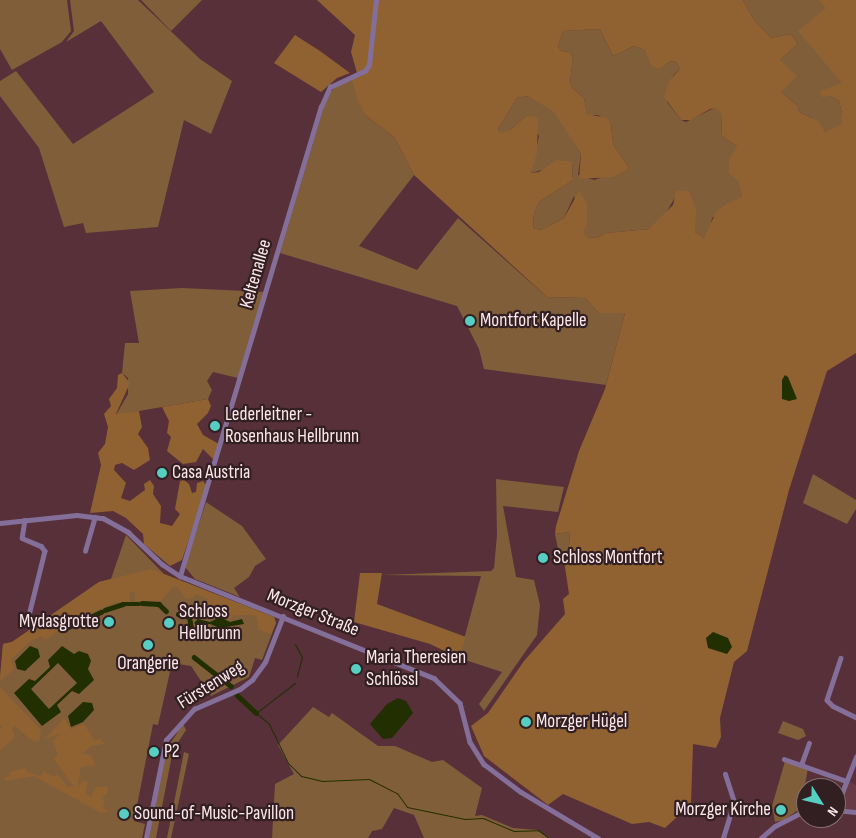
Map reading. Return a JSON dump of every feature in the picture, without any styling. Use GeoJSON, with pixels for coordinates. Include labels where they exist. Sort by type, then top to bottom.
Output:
{"type":"FeatureCollection","features":[{"type":"Feature","properties":{"kind":"street","name":"Keltenallee"},"geometry":{"type":"LineString","coordinates":[[180,576],[321,107],[330,87],[365,71],[369,65],[376,0]]}},
{"type":"Feature","properties":{"kind":"street"},"geometry":{"type":"LineString","coordinates":[[0,523],[76,515],[95,516],[85,551]]}},
{"type":"Feature","properties":{"kind":"street","name":"Morzger Straße"},"geometry":{"type":"LineString","coordinates":[[95,516],[123,528],[162,564],[180,576],[426,674],[444,684],[460,703],[470,742],[484,764],[521,792],[598,838]]}},
{"type":"Feature","properties":{"kind":"street"},"geometry":{"type":"LineString","coordinates":[[25,520],[22,538],[41,546],[45,551],[30,611]]}},
{"type":"Feature","properties":{"kind":"street","name":"Fürstenweg"},"geometry":{"type":"LineString","coordinates":[[146,838],[162,748],[170,734],[194,709],[240,689],[252,680],[265,662],[283,616]]}},
{"type":"Feature","properties":{"kind":"street"},"geometry":{"type":"LineString","coordinates":[[841,658],[827,700],[833,706],[856,716]]}},
{"type":"Feature","properties":{"kind":"street"},"geometry":{"type":"LineString","coordinates":[[801,765],[809,743]]}},
{"type":"Feature","properties":{"kind":"street"},"geometry":{"type":"LineString","coordinates":[[846,780],[856,757]]}},
{"type":"Feature","properties":{"kind":"street"},"geometry":{"type":"LineString","coordinates":[[784,759],[840,778]]}},
{"type":"Feature","properties":{"kind":"street"},"geometry":{"type":"LineString","coordinates":[[723,838],[734,802],[725,774]]}},
{"type":"Feature","properties":{"kind":"street"},"geometry":{"type":"LineString","coordinates":[[761,838],[775,826],[796,815]]}},
{"type":"Feature","properties":{"kind":"shaded area"},"geometry":{"type":"Polygon","coordinates":[[[0,0],[67,0],[71,31],[62,42],[12,70],[0,49],[0,0]]]}},
{"type":"Feature","properties":{"kind":"shaded area"},"geometry":{"type":"Polygon","coordinates":[[[70,0],[138,0],[200,59],[232,81],[211,134],[184,120],[158,227],[86,233],[83,223],[64,227],[39,148],[0,96],[0,81],[16,71],[73,144],[154,92],[101,21],[66,42],[74,31],[70,0]]]}},
{"type":"Feature","properties":{"kind":"shaded area"},"geometry":{"type":"Polygon","coordinates":[[[141,0],[202,0],[171,31],[141,0]]]}},
{"type":"Feature","properties":{"kind":"shaded area"},"geometry":{"type":"Polygon","coordinates":[[[317,0],[743,0],[754,20],[771,38],[791,34],[798,44],[780,60],[797,76],[781,92],[798,106],[799,112],[818,121],[825,132],[842,124],[842,114],[839,101],[831,96],[821,97],[820,91],[842,83],[798,31],[826,8],[818,0],[856,0],[856,353],[827,371],[789,490],[747,651],[734,662],[720,718],[721,737],[716,748],[693,744],[691,804],[665,828],[649,822],[632,824],[563,794],[548,805],[484,756],[471,726],[488,713],[524,661],[565,614],[563,599],[569,594],[564,561],[568,559],[570,532],[555,534],[556,526],[579,451],[605,389],[625,313],[599,313],[585,298],[547,297],[414,175],[394,137],[366,116],[359,103],[351,79],[357,73],[351,52],[355,35],[317,0]],[[600,29],[563,31],[558,46],[561,51],[570,52],[573,59],[570,81],[572,88],[584,98],[587,114],[607,118],[611,124],[613,144],[629,168],[613,177],[579,179],[581,154],[554,112],[527,96],[517,98],[498,129],[500,133],[510,130],[525,117],[534,116],[538,119],[537,153],[531,173],[539,172],[557,160],[572,162],[573,180],[539,202],[534,214],[533,228],[541,230],[564,218],[579,191],[587,203],[587,224],[583,232],[587,237],[597,238],[606,233],[649,229],[673,205],[676,191],[689,191],[696,209],[695,232],[704,238],[717,210],[742,196],[739,182],[729,173],[729,160],[737,146],[722,136],[721,114],[716,108],[710,109],[691,120],[681,120],[664,97],[670,80],[680,69],[676,62],[670,61],[662,68],[656,68],[651,65],[645,50],[634,46],[613,56],[600,29]]]}},
{"type":"Feature","properties":{"kind":"shaded area"},"geometry":{"type":"Polygon","coordinates":[[[743,0],[818,0],[827,8],[843,84],[831,96],[839,101],[842,114],[842,124],[837,129],[825,132],[812,118],[799,112],[798,106],[781,92],[780,60],[798,44],[791,34],[771,38],[754,20],[743,0]]]}},
{"type":"Feature","properties":{"kind":"shaded area"},"geometry":{"type":"Polygon","coordinates":[[[600,29],[613,56],[634,46],[645,50],[662,68],[670,61],[676,62],[680,69],[673,76],[667,102],[681,120],[686,122],[716,107],[721,114],[722,136],[737,146],[742,196],[712,218],[710,230],[704,238],[695,232],[677,194],[663,218],[649,229],[606,233],[597,238],[587,237],[582,232],[574,196],[564,218],[541,230],[533,228],[534,214],[539,202],[573,180],[572,162],[531,173],[539,136],[525,117],[510,130],[500,134],[498,129],[517,98],[527,96],[555,112],[581,154],[578,175],[594,180],[629,168],[613,144],[611,124],[598,115],[587,115],[584,98],[572,88],[570,81],[573,59],[570,52],[561,51],[558,46],[563,31],[600,29]]]}},
{"type":"Feature","properties":{"kind":"shaded area"},"geometry":{"type":"Polygon","coordinates":[[[295,35],[350,73],[337,78],[321,92],[274,63],[295,35]]]}},
{"type":"Feature","properties":{"kind":"shaded area"},"geometry":{"type":"Polygon","coordinates":[[[351,79],[366,116],[394,137],[414,175],[359,246],[417,270],[458,218],[547,297],[585,298],[599,313],[625,313],[606,385],[484,369],[479,349],[457,306],[280,253],[327,96],[336,86],[351,79]]]}},
{"type":"Feature","properties":{"kind":"shaded area"},"geometry":{"type":"Polygon","coordinates":[[[182,288],[264,292],[238,378],[213,372],[207,381],[212,390],[208,399],[116,415],[128,394],[128,378],[122,373],[125,343],[139,343],[130,291],[182,288]]]}},
{"type":"Feature","properties":{"kind":"shaded area"},"geometry":{"type":"Polygon","coordinates":[[[122,373],[130,383],[116,414],[139,411],[142,427],[138,434],[148,448],[150,460],[134,470],[122,463],[115,465],[114,470],[126,483],[121,498],[130,501],[145,490],[144,484],[150,480],[154,486],[153,494],[161,506],[160,523],[172,526],[180,514],[175,509],[180,481],[184,480],[189,484],[192,493],[196,492],[197,483],[203,481],[207,486],[182,560],[170,566],[144,544],[143,534],[126,518],[113,511],[90,513],[101,465],[98,453],[105,444],[108,427],[104,414],[111,406],[109,399],[117,388],[118,375],[122,373]]]}},
{"type":"Feature","properties":{"kind":"shaded area"},"geometry":{"type":"Polygon","coordinates":[[[785,375],[788,377],[797,399],[789,401],[782,399],[782,380],[785,375]]]}},
{"type":"Feature","properties":{"kind":"shaded area"},"geometry":{"type":"Polygon","coordinates":[[[208,399],[211,406],[208,413],[197,424],[203,435],[219,444],[215,461],[203,449],[196,462],[183,464],[167,451],[171,437],[167,433],[169,421],[162,407],[208,399]]]}},
{"type":"Feature","properties":{"kind":"shaded area"},"geometry":{"type":"Polygon","coordinates":[[[813,474],[856,500],[856,509],[847,524],[803,503],[813,474]]]}},
{"type":"Feature","properties":{"kind":"shaded area"},"geometry":{"type":"Polygon","coordinates":[[[496,479],[564,487],[558,512],[503,506],[516,577],[534,580],[540,605],[537,635],[484,711],[479,704],[502,672],[459,658],[481,576],[381,575],[491,571],[494,568],[497,535],[496,479]]]}},
{"type":"Feature","properties":{"kind":"shaded area"},"geometry":{"type":"Polygon","coordinates":[[[206,502],[242,526],[266,559],[255,566],[249,577],[234,588],[240,597],[195,579],[185,567],[206,502]]]}},
{"type":"Feature","properties":{"kind":"shaded area"},"geometry":{"type":"Polygon","coordinates":[[[570,532],[568,559],[564,561],[560,559],[555,534],[570,532]]]}},
{"type":"Feature","properties":{"kind":"shaded area"},"geometry":{"type":"Polygon","coordinates":[[[126,535],[164,574],[274,617],[276,623],[262,660],[255,658],[249,677],[211,696],[191,666],[172,663],[158,725],[153,724],[134,821],[145,824],[142,838],[0,838],[0,676],[3,644],[12,642],[99,582],[111,579],[126,535]]]}},
{"type":"Feature","properties":{"kind":"shaded area"},"geometry":{"type":"Polygon","coordinates":[[[151,569],[274,617],[276,623],[271,634],[258,629],[257,618],[252,615],[234,615],[230,619],[226,617],[226,610],[213,612],[206,605],[208,599],[195,594],[193,598],[186,599],[178,587],[172,587],[161,601],[135,601],[135,592],[130,592],[130,602],[116,602],[70,622],[46,640],[41,636],[31,641],[11,659],[14,669],[0,681],[3,644],[12,642],[99,582],[151,569]]]}},
{"type":"Feature","properties":{"kind":"shaded area"},"geometry":{"type":"Polygon","coordinates":[[[360,573],[382,573],[377,604],[466,637],[459,658],[430,644],[354,622],[360,573]]]}},
{"type":"Feature","properties":{"kind":"shaded area"},"geometry":{"type":"Polygon","coordinates":[[[220,617],[230,622],[242,619],[244,624],[220,628],[210,624],[198,626],[194,623],[198,619],[210,622],[220,617]]]}},
{"type":"Feature","properties":{"kind":"shaded area"},"geometry":{"type":"Polygon","coordinates":[[[713,632],[728,638],[732,647],[727,654],[708,648],[706,638],[713,632]]]}},
{"type":"Feature","properties":{"kind":"shaded area"},"geometry":{"type":"Polygon","coordinates":[[[30,646],[38,649],[40,657],[25,671],[17,669],[15,661],[30,646]]]}},
{"type":"Feature","properties":{"kind":"shaded area"},"geometry":{"type":"Polygon","coordinates":[[[62,646],[74,654],[79,651],[88,654],[91,661],[88,669],[94,680],[79,694],[72,691],[57,705],[61,712],[42,726],[14,693],[29,679],[35,681],[50,667],[48,660],[62,646]],[[58,663],[31,689],[49,709],[77,683],[58,663]]]}},
{"type":"Feature","properties":{"kind":"shaded area"},"geometry":{"type":"Polygon","coordinates":[[[0,687],[41,730],[39,742],[30,739],[15,726],[12,729],[15,737],[0,750],[0,729],[3,726],[0,726],[0,687]]]}},
{"type":"Feature","properties":{"kind":"shaded area"},"geometry":{"type":"Polygon","coordinates":[[[398,698],[406,701],[413,713],[392,738],[383,739],[370,724],[387,704],[398,698]]]}},
{"type":"Feature","properties":{"kind":"shaded area"},"geometry":{"type":"Polygon","coordinates":[[[83,702],[92,703],[94,710],[83,722],[71,727],[68,716],[83,702]]]}},
{"type":"Feature","properties":{"kind":"shaded area"},"geometry":{"type":"Polygon","coordinates":[[[313,707],[329,717],[332,713],[378,746],[395,746],[432,762],[443,760],[482,788],[475,816],[482,815],[513,828],[538,830],[550,838],[424,838],[414,815],[394,808],[382,829],[372,831],[368,838],[272,838],[275,784],[294,774],[278,745],[313,707]]]}},
{"type":"Feature","properties":{"kind":"shaded area"},"geometry":{"type":"Polygon","coordinates":[[[64,718],[70,729],[84,724],[95,741],[100,739],[104,744],[91,746],[83,753],[92,756],[95,765],[81,767],[78,785],[84,781],[88,782],[86,793],[91,797],[96,787],[108,787],[107,794],[102,797],[105,801],[103,807],[108,812],[101,813],[34,776],[5,781],[4,778],[10,776],[9,772],[26,768],[27,772],[41,776],[43,771],[54,777],[57,774],[67,786],[74,787],[54,759],[58,755],[53,741],[61,733],[45,739],[64,718]]]}},
{"type":"Feature","properties":{"kind":"shaded area"},"geometry":{"type":"Polygon","coordinates":[[[783,721],[803,729],[806,736],[798,740],[778,733],[783,721]]]}},
{"type":"Feature","properties":{"kind":"shaded area"},"geometry":{"type":"Polygon","coordinates":[[[183,724],[186,730],[173,750],[156,838],[148,838],[166,750],[183,724]]]}},
{"type":"Feature","properties":{"kind":"shaded area"},"geometry":{"type":"Polygon","coordinates":[[[184,752],[189,754],[171,838],[167,838],[184,752]]]}},
{"type":"Feature","properties":{"kind":"shaded area"},"geometry":{"type":"Polygon","coordinates":[[[785,761],[808,768],[806,778],[796,778],[796,812],[784,820],[775,822],[772,806],[785,761]]]}},
{"type":"Feature","properties":{"kind":"shaded area"},"geometry":{"type":"Polygon","coordinates":[[[848,781],[856,785],[856,810],[846,809],[846,786],[848,781]]]}},
{"type":"Feature","properties":{"kind":"waterway"},"geometry":{"type":"LineString","coordinates":[[142,603],[159,604],[166,611]]}},
{"type":"Feature","properties":{"kind":"waterway"},"geometry":{"type":"LineString","coordinates":[[105,610],[123,604],[139,604]]}},
{"type":"Feature","properties":{"kind":"waterway"},"geometry":{"type":"LineString","coordinates":[[62,630],[101,612]]}},
{"type":"Feature","properties":{"kind":"waterway"},"geometry":{"type":"LineString","coordinates":[[178,614],[190,617]]}},
{"type":"Feature","properties":{"kind":"waterway"},"geometry":{"type":"LineString","coordinates":[[190,620],[192,631]]}},
{"type":"Feature","properties":{"kind":"waterway"},"geometry":{"type":"LineString","coordinates":[[295,644],[302,657],[297,676]]}},
{"type":"Feature","properties":{"kind":"waterway"},"geometry":{"type":"LineString","coordinates":[[194,657],[231,686]]}},
{"type":"Feature","properties":{"kind":"waterway"},"geometry":{"type":"LineString","coordinates":[[295,683],[256,713],[269,724],[288,763],[301,776],[322,781],[369,779],[397,793],[407,807],[465,819],[483,818],[514,831],[538,830],[549,838]]}},
{"type":"Feature","properties":{"kind":"waterway"},"geometry":{"type":"LineString","coordinates":[[237,695],[256,713]]}},
{"type":"Feature","properties":{"kind":"place","name":"Montfort Kapelle"},"geometry":{"type":"Point","coordinates":[470,321]}},
{"type":"Feature","properties":{"kind":"place","name":"Lederleitner - Rosenhaus Hellbrunn"},"geometry":{"type":"Point","coordinates":[215,426]}},
{"type":"Feature","properties":{"kind":"place","name":"Casa Austria"},"geometry":{"type":"Point","coordinates":[162,473]}},
{"type":"Feature","properties":{"kind":"place","name":"Schloss Montfort"},"geometry":{"type":"Point","coordinates":[543,558]}},
{"type":"Feature","properties":{"kind":"place","name":"Mydasgrotte"},"geometry":{"type":"Point","coordinates":[109,622]}},
{"type":"Feature","properties":{"kind":"place","name":"Schloss Hellbrunn"},"geometry":{"type":"Point","coordinates":[169,623]}},
{"type":"Feature","properties":{"kind":"place","name":"Orangerie"},"geometry":{"type":"Point","coordinates":[148,645]}},
{"type":"Feature","properties":{"kind":"place","name":"Maria Theresien Schlössl"},"geometry":{"type":"Point","coordinates":[356,669]}},
{"type":"Feature","properties":{"kind":"place","name":"Morzger Hügel"},"geometry":{"type":"Point","coordinates":[526,722]}},
{"type":"Feature","properties":{"kind":"place","name":"P2"},"geometry":{"type":"Point","coordinates":[154,752]}},
{"type":"Feature","properties":{"kind":"place","name":"Morzger Kirche"},"geometry":{"type":"Point","coordinates":[781,810]}},
{"type":"Feature","properties":{"kind":"place","name":"Sound-of-Music-Pavillon"},"geometry":{"type":"Point","coordinates":[124,814]}}]}
